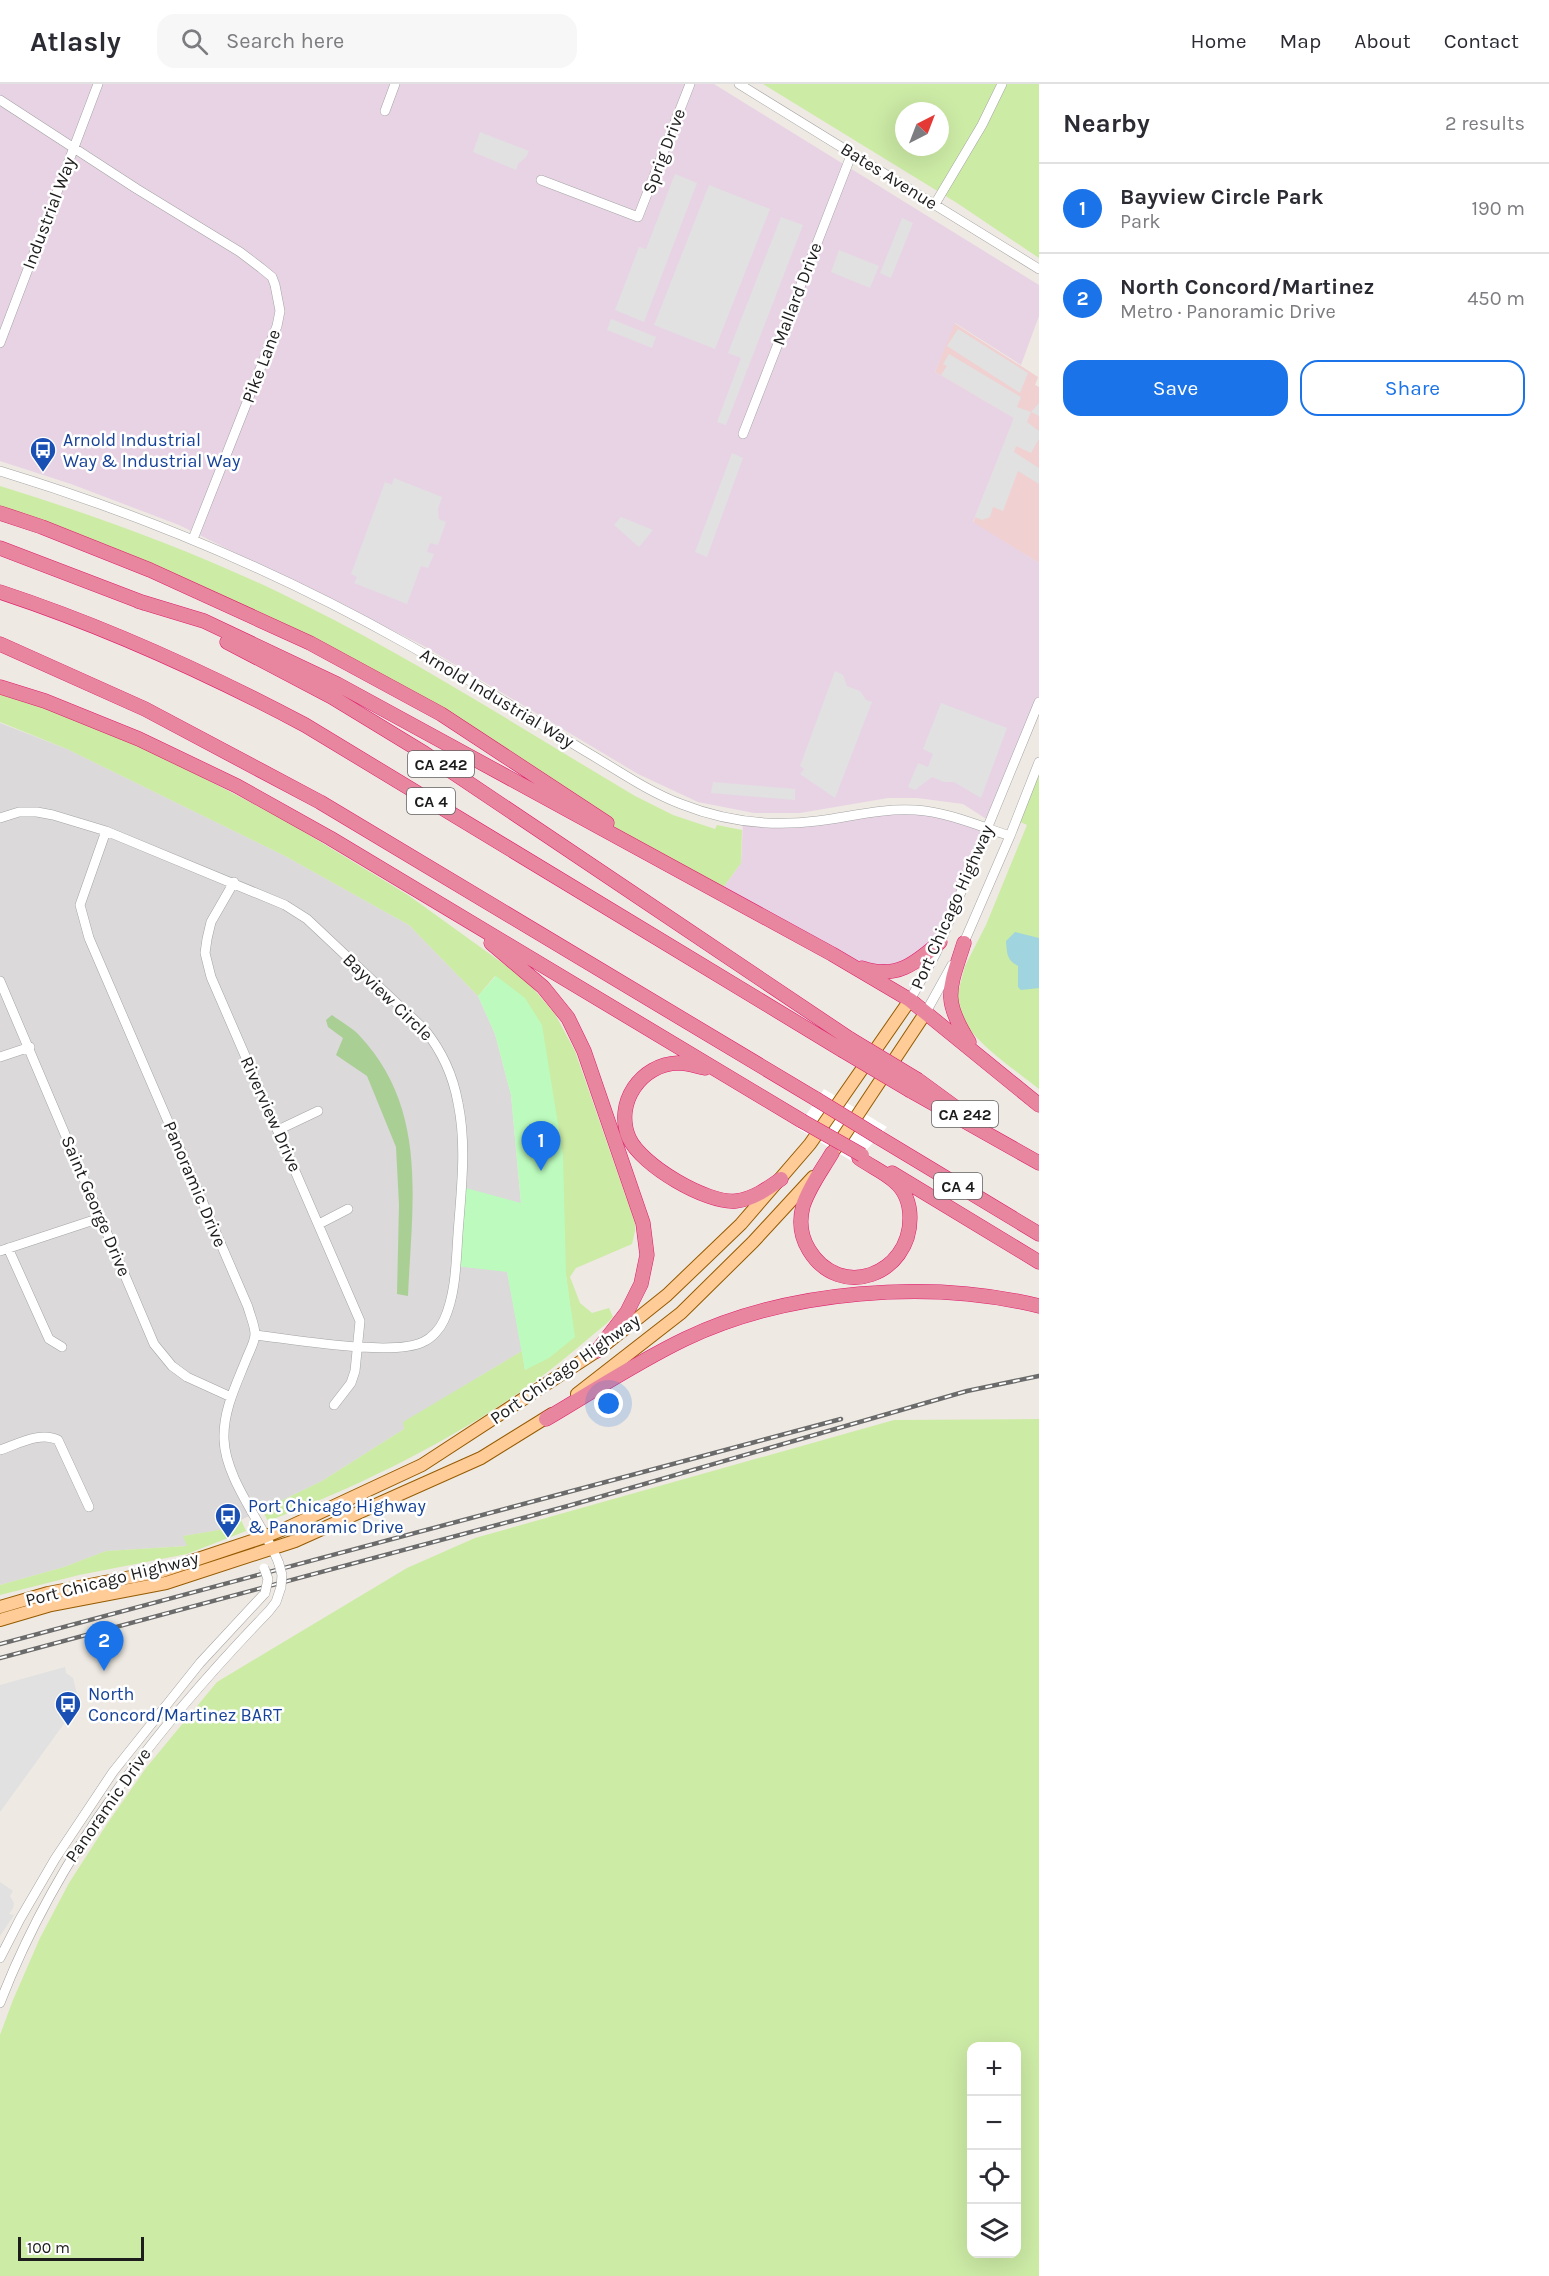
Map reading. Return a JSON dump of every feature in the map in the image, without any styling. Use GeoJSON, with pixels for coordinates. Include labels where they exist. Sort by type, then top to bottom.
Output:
{"type":"FeatureCollection","features":[{"type":"Feature","properties":{"kind":"highway"},"geometry":{"type":"LineString","coordinates":[[0,513],[161,574],[362,669],[441,714],[540,781],[703,883]]}},
{"type":"Feature","properties":{"kind":"highway","name":"CA 242"},"geometry":{"type":"LineString","coordinates":[[0,548],[138,601],[236,646],[378,724],[846,1044],[1039,1163]]}},
{"type":"Feature","properties":{"kind":"highway","name":"CA 4"},"geometry":{"type":"LineString","coordinates":[[0,592],[143,646],[232,687],[305,725],[846,1044]]}},
{"type":"Feature","properties":{"kind":"highway"},"geometry":{"type":"LineString","coordinates":[[138,601],[204,621],[295,663],[832,954],[910,1000],[1039,1105]]}},
{"type":"Feature","properties":{"kind":"highway","name":"CA 4"},"geometry":{"type":"LineString","coordinates":[[0,644],[145,709],[320,802],[1039,1234]]}},
{"type":"Feature","properties":{"kind":"highway"},"geometry":{"type":"LineString","coordinates":[[0,653],[40,663]]}},
{"type":"Feature","properties":{"kind":"highway"},"geometry":{"type":"LineString","coordinates":[[0,687],[88,718],[187,761],[284,812],[802,1121],[835,1148],[861,1157],[1039,1262]]}},
{"type":"Feature","properties":{"kind":"highway"},"geometry":{"type":"LineString","coordinates":[[390,874],[477,932],[529,973],[557,1003],[577,1034],[644,1223],[647,1254],[645,1270],[635,1299],[620,1323],[597,1351]]}},
{"type":"Feature","properties":{"kind":"highway"},"geometry":{"type":"LineString","coordinates":[[832,954],[865,969],[878,972],[903,970],[940,942]]}},
{"type":"Feature","properties":{"kind":"highway"},"geometry":{"type":"LineString","coordinates":[[964,943],[953,976],[949,1002],[958,1023],[976,1053]]}},
{"type":"Feature","properties":{"kind":"highway"},"geometry":{"type":"LineString","coordinates":[[740,1084],[692,1064],[679,1063],[654,1069],[643,1076],[629,1096],[626,1116],[629,1137],[636,1150],[647,1160],[711,1198],[737,1201],[762,1192],[781,1179]]}},
{"type":"Feature","properties":{"kind":"highway"},"geometry":{"type":"LineString","coordinates":[[835,1148],[803,1205],[801,1230],[813,1257],[825,1269],[851,1277],[877,1273],[889,1266],[904,1248],[909,1236],[910,1225],[908,1201],[899,1186],[861,1157]]}},
{"type":"Feature","properties":{"kind":"highway"},"geometry":{"type":"LineString","coordinates":[[546,1419],[685,1339],[715,1327],[775,1309],[834,1297],[925,1292],[991,1297],[1039,1306]]}},
{"type":"Feature","properties":{"kind":"main road","name":"Port Chicago Highway"},"geometry":{"type":"LineString","coordinates":[[0,1607],[48,1593],[162,1571],[264,1537],[422,1465],[597,1351],[668,1295],[741,1224],[810,1144],[910,1000]]}},
{"type":"Feature","properties":{"kind":"main road","name":"Port Chicago Highway"},"geometry":{"type":"LineString","coordinates":[[0,1620],[51,1605],[166,1583],[295,1541],[481,1458],[546,1419],[681,1313],[801,1191],[835,1148],[926,1012]]}},
{"type":"Feature","properties":{"kind":"street","name":"Industrial Way"},"geometry":{"type":"LineString","coordinates":[[0,343],[98,84]]}},
{"type":"Feature","properties":{"kind":"street"},"geometry":{"type":"LineString","coordinates":[[385,111],[395,84]]}},
{"type":"Feature","properties":{"kind":"street","name":"Sprig Drive"},"geometry":{"type":"LineString","coordinates":[[541,180],[638,217],[690,84]]}},
{"type":"Feature","properties":{"kind":"street","name":"Bates Avenue"},"geometry":{"type":"LineString","coordinates":[[739,84],[1039,269]]}},
{"type":"Feature","properties":{"kind":"street"},"geometry":{"type":"LineString","coordinates":[[935,204],[982,124],[1002,84]]}},
{"type":"Feature","properties":{"kind":"street","name":"Pike Lane"},"geometry":{"type":"LineString","coordinates":[[0,100],[137,189],[240,252],[272,277],[280,311],[277,326],[193,539]]}},
{"type":"Feature","properties":{"kind":"street","name":"Mallard Drive"},"geometry":{"type":"LineString","coordinates":[[742,434],[852,153]]}},
{"type":"Feature","properties":{"kind":"street","name":"Arnold Industrial Way"},"geometry":{"type":"LineString","coordinates":[[0,471],[193,539],[281,579],[408,645],[634,780],[680,804],[707,813],[759,824],[813,822],[873,811],[915,810],[948,815],[1010,837]]}},
{"type":"Feature","properties":{"kind":"street","name":"Port Chicago Highway"},"geometry":{"type":"LineString","coordinates":[[910,1000],[940,942],[1039,702]]}},
{"type":"Feature","properties":{"kind":"street","name":"Port Chicago Highway"},"geometry":{"type":"LineString","coordinates":[[926,1012],[964,943],[1010,837],[1039,762]]}},
{"type":"Feature","properties":{"kind":"street","name":"Bayview Circle"},"geometry":{"type":"LineString","coordinates":[[0,818],[19,812],[37,812],[106,831],[285,905],[307,920],[424,1029],[436,1043],[447,1066],[458,1103],[463,1149],[456,1266],[445,1318],[433,1335],[423,1342],[406,1348],[357,1346],[255,1335]]}},
{"type":"Feature","properties":{"kind":"street","name":"Panoramic Drive"},"geometry":{"type":"LineString","coordinates":[[106,831],[80,905],[89,938],[248,1307],[255,1335]]}},
{"type":"Feature","properties":{"kind":"street","name":"Riverview Drive"},"geometry":{"type":"LineString","coordinates":[[234,882],[211,922],[205,953],[211,977],[360,1321],[355,1371],[351,1383],[334,1405]]}},
{"type":"Feature","properties":{"kind":"street","name":"Saint George Drive"},"geometry":{"type":"LineString","coordinates":[[0,981],[30,1047],[154,1344],[172,1366],[187,1377],[231,1397]]}},
{"type":"Feature","properties":{"kind":"street"},"geometry":{"type":"LineString","coordinates":[[0,1057],[30,1047]]}},
{"type":"Feature","properties":{"kind":"street"},"geometry":{"type":"LineString","coordinates":[[278,1130],[318,1111]]}},
{"type":"Feature","properties":{"kind":"street"},"geometry":{"type":"LineString","coordinates":[[319,1224],[348,1209]]}},
{"type":"Feature","properties":{"kind":"street"},"geometry":{"type":"LineString","coordinates":[[62,1347],[49,1339],[4,1249],[100,1218]]}},
{"type":"Feature","properties":{"kind":"street"},"geometry":{"type":"LineString","coordinates":[[255,1335],[231,1397],[224,1429],[226,1455],[264,1537]]}},
{"type":"Feature","properties":{"kind":"street"},"geometry":{"type":"LineString","coordinates":[[0,1450],[41,1437],[50,1436],[58,1440],[89,1507]]}},
{"type":"Feature","properties":{"kind":"street","name":"Panoramic Drive"},"geometry":{"type":"LineString","coordinates":[[0,1958],[55,1859],[113,1772],[193,1672],[265,1593],[268,1579],[264,1568],[267,1550],[264,1537]]}},
{"type":"Feature","properties":{"kind":"street","name":"Panoramic Drive"},"geometry":{"type":"LineString","coordinates":[[0,2003],[20,1954],[49,1896],[102,1809],[188,1697],[276,1602],[282,1575],[279,1564],[267,1550]]}},
{"type":"Feature","properties":{"kind":"shaded area"},"geometry":{"type":"Polygon","coordinates":[[[0,84],[714,84],[1039,285],[1039,316],[1021,365],[955,323],[935,372],[1014,418],[973,522],[1039,563],[1039,702],[991,822],[963,804],[917,798],[888,798],[800,813],[754,813],[698,802],[638,774],[422,645],[179,525],[71,484],[0,461],[0,84]]]}},
{"type":"Feature","properties":{"kind":"shaded area"},"geometry":{"type":"Polygon","coordinates":[[[480,132],[529,151],[516,170],[473,152],[480,132]]]}},
{"type":"Feature","properties":{"kind":"shaded area"},"geometry":{"type":"Polygon","coordinates":[[[675,174],[697,183],[644,322],[615,310],[639,247],[646,249],[675,174]]]}},
{"type":"Feature","properties":{"kind":"shaded area"},"geometry":{"type":"Polygon","coordinates":[[[709,185],[770,209],[715,349],[654,325],[709,185]]]}},
{"type":"Feature","properties":{"kind":"shaded area"},"geometry":{"type":"Polygon","coordinates":[[[781,217],[803,225],[726,425],[717,422],[741,358],[728,353],[781,217]]]}},
{"type":"Feature","properties":{"kind":"shaded area"},"geometry":{"type":"Polygon","coordinates":[[[902,218],[913,223],[891,278],[880,273],[902,218]]]}},
{"type":"Feature","properties":{"kind":"shaded area"},"geometry":{"type":"Polygon","coordinates":[[[839,250],[879,266],[870,288],[831,272],[839,250]]]}},
{"type":"Feature","properties":{"kind":"shaded area"},"geometry":{"type":"Polygon","coordinates":[[[611,319],[656,337],[652,348],[607,330],[611,319]]]}},
{"type":"Feature","properties":{"kind":"shaded area"},"geometry":{"type":"Polygon","coordinates":[[[954,323],[1038,377],[1035,385],[1039,387],[1039,563],[973,523],[1014,418],[935,372],[954,323]]]}},
{"type":"Feature","properties":{"kind":"shaded area"},"geometry":{"type":"Polygon","coordinates":[[[958,329],[1028,373],[1020,393],[947,346],[958,329]]]}},
{"type":"Feature","properties":{"kind":"shaded area"},"geometry":{"type":"Polygon","coordinates":[[[949,354],[1021,397],[1017,407],[1031,412],[1027,422],[1039,431],[1039,439],[1031,453],[1016,446],[1014,452],[1039,468],[1039,484],[1018,471],[1003,511],[993,507],[990,517],[982,520],[975,517],[1014,418],[941,375],[947,366],[943,364],[949,354]]]}},
{"type":"Feature","properties":{"kind":"shaded area"},"geometry":{"type":"Polygon","coordinates":[[[1039,403],[1039,416],[1031,412],[1039,403]]]}},
{"type":"Feature","properties":{"kind":"shaded area"},"geometry":{"type":"Polygon","coordinates":[[[732,453],[743,458],[707,557],[695,552],[732,453]]]}},
{"type":"Feature","properties":{"kind":"shaded area"},"geometry":{"type":"Polygon","coordinates":[[[394,478],[442,497],[438,509],[439,519],[446,522],[438,545],[430,543],[427,552],[434,554],[428,568],[421,566],[407,604],[354,583],[357,577],[351,574],[385,482],[392,485],[394,478]]]}},
{"type":"Feature","properties":{"kind":"shaded area"},"geometry":{"type":"Polygon","coordinates":[[[621,517],[653,530],[639,547],[614,525],[621,517]]]}},
{"type":"Feature","properties":{"kind":"shaded area"},"geometry":{"type":"Polygon","coordinates":[[[835,671],[843,675],[847,686],[860,691],[866,700],[872,702],[835,798],[800,774],[804,769],[800,766],[835,671]]]}},
{"type":"Feature","properties":{"kind":"shaded area"},"geometry":{"type":"Polygon","coordinates":[[[941,703],[1007,728],[981,798],[954,782],[944,782],[932,777],[915,790],[908,787],[918,763],[928,767],[933,754],[923,749],[941,703]]]}},
{"type":"Feature","properties":{"kind":"shaded area"},"geometry":{"type":"Polygon","coordinates":[[[0,723],[67,749],[285,856],[409,925],[478,996],[495,1034],[511,1095],[521,1204],[456,1266],[507,1271],[522,1351],[404,1422],[404,1429],[322,1481],[220,1530],[184,1536],[187,1546],[106,1551],[64,1567],[0,1585],[0,723]]]}},
{"type":"Feature","properties":{"kind":"shaded area"},"geometry":{"type":"Polygon","coordinates":[[[713,782],[795,789],[795,800],[711,793],[713,782]]]}},
{"type":"Feature","properties":{"kind":"shaded area"},"geometry":{"type":"Polygon","coordinates":[[[915,810],[988,829],[940,942],[920,959],[865,969],[720,892],[741,863],[743,821],[759,824],[915,810]]]}},
{"type":"Feature","properties":{"kind":"shaded area"},"geometry":{"type":"Polygon","coordinates":[[[65,1667],[66,1673],[73,1678],[79,1703],[0,1812],[0,1685],[65,1667]]]}},
{"type":"Feature","properties":{"kind":"shaded area"},"geometry":{"type":"Polygon","coordinates":[[[0,1882],[13,1891],[10,1896],[14,1903],[9,1914],[14,1915],[0,1936],[0,1882]]]}},
{"type":"Feature","properties":{"kind":"green space"},"geometry":{"type":"Polygon","coordinates":[[[763,84],[1039,84],[1039,258],[957,203],[763,84]]]}},
{"type":"Feature","properties":{"kind":"green space"},"geometry":{"type":"Polygon","coordinates":[[[0,486],[174,547],[276,591],[322,614],[458,689],[635,796],[673,815],[715,829],[717,825],[742,830],[741,863],[720,892],[310,643],[0,513],[0,486]]]}},
{"type":"Feature","properties":{"kind":"green space"},"geometry":{"type":"Polygon","coordinates":[[[0,694],[36,705],[148,749],[286,821],[408,895],[526,980],[555,1014],[575,1051],[635,1223],[632,1244],[576,1268],[570,1277],[580,1303],[592,1313],[609,1308],[613,1317],[606,1324],[537,1380],[466,1427],[369,1478],[268,1521],[262,1510],[322,1481],[404,1429],[403,1422],[522,1351],[525,1370],[574,1337],[566,1275],[495,976],[478,996],[409,925],[285,856],[67,749],[0,722],[0,694]]]}},
{"type":"Feature","properties":{"kind":"green space"},"geometry":{"type":"Polygon","coordinates":[[[1039,762],[1039,1089],[972,1033],[958,1011],[961,1010],[957,996],[965,966],[986,925],[1027,825],[1016,820],[1039,762]]]}},
{"type":"Feature","properties":{"kind":"green space"},"geometry":{"type":"Polygon","coordinates":[[[496,976],[525,998],[542,1025],[563,1155],[566,1275],[575,1337],[549,1358],[525,1370],[507,1272],[456,1266],[462,1187],[521,1203],[511,1095],[495,1034],[478,996],[496,976]]]}},
{"type":"Feature","properties":{"kind":"green space"},"geometry":{"type":"Polygon","coordinates":[[[332,1015],[358,1034],[381,1063],[396,1093],[406,1125],[413,1191],[408,1296],[397,1294],[399,1205],[396,1147],[367,1076],[336,1055],[343,1038],[328,1027],[326,1020],[332,1015]]]}},
{"type":"Feature","properties":{"kind":"green space"},"geometry":{"type":"Polygon","coordinates":[[[1039,1419],[1039,2276],[0,2276],[0,2035],[40,1938],[69,1883],[146,1768],[217,1682],[407,1568],[475,1538],[894,1420],[1039,1419]]]}},
{"type":"Feature","properties":{"kind":"green space"},"geometry":{"type":"Polygon","coordinates":[[[241,1520],[246,1531],[187,1554],[79,1575],[0,1595],[0,1585],[64,1567],[106,1551],[187,1546],[183,1536],[219,1530],[241,1520]]]}},
{"type":"Feature","properties":{"kind":"water"},"geometry":{"type":"Polygon","coordinates":[[[1015,932],[1039,938],[1039,988],[1021,990],[1018,987],[1018,966],[1008,956],[1006,941],[1015,932]]]}},
{"type":"Feature","properties":{"kind":"pier"},"geometry":{"type":"Polygon","coordinates":[[[824,1089],[887,1127],[855,1163],[797,1128],[824,1089]]]}},
{"type":"Feature","properties":{"kind":"railway"},"geometry":{"type":"LineString","coordinates":[[0,1658],[568,1506],[967,1391],[1039,1376]]}},
{"type":"Feature","properties":{"kind":"railway"},"geometry":{"type":"LineString","coordinates":[[0,1644],[841,1419]]}},
{"type":"Feature","properties":{"kind":"place","name":"Arnold Industrial Way & Industrial Way"},"geometry":{"type":"Point","coordinates":[43,473]}},
{"type":"Feature","properties":{"kind":"place","name":"Bayview Circle Park"},"geometry":{"type":"Point","coordinates":[541,1171]}},
{"type":"Feature","properties":{"kind":"place","name":"Port Chicago Highway & Panoramic Drive"},"geometry":{"type":"Point","coordinates":[228,1539]}},
{"type":"Feature","properties":{"kind":"place","name":"North Concord/Martinez"},"geometry":{"type":"Point","coordinates":[104,1671]}},
{"type":"Feature","properties":{"kind":"place","name":"North Concord/Martinez BART"},"geometry":{"type":"Point","coordinates":[68,1727]}}]}
